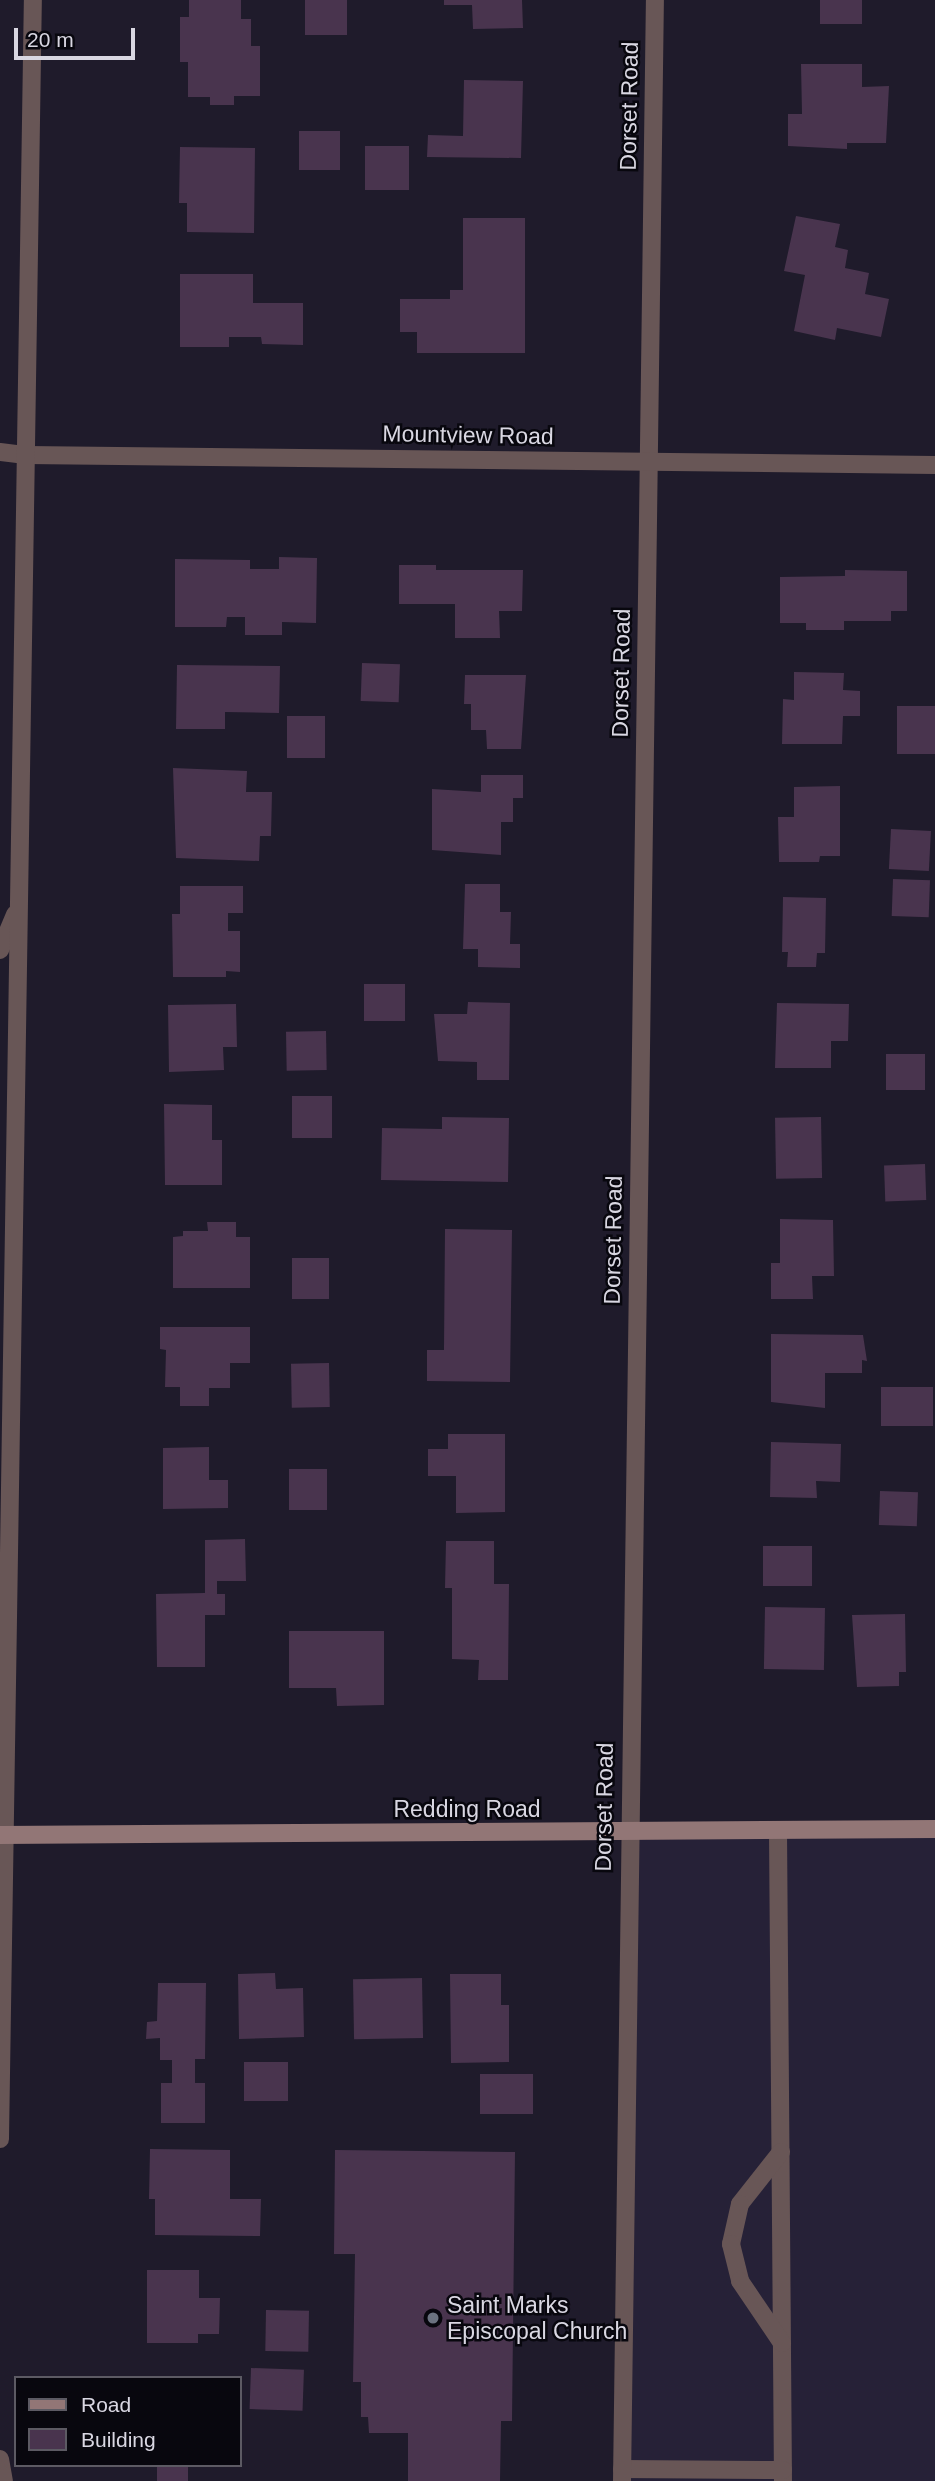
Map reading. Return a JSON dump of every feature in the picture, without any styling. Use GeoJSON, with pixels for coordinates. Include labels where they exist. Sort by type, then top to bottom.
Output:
{"type":"FeatureCollection","features":[{"type":"Feature","properties":{"kind":"main road","name":"Redding Road"},"geometry":{"type":"LineString","coordinates":[[3,1835],[935,1829]]}},
{"type":"Feature","properties":{"kind":"street"},"geometry":{"type":"LineString","coordinates":[[0,2139],[33,0]]}},
{"type":"Feature","properties":{"kind":"street","name":"Dorset Road"},"geometry":{"type":"LineString","coordinates":[[622,2475],[628,1833],[655,0]]}},
{"type":"Feature","properties":{"kind":"street","name":"Mountview Road"},"geometry":{"type":"LineString","coordinates":[[0,453],[935,465]]}},
{"type":"Feature","properties":{"kind":"street"},"geometry":{"type":"LineString","coordinates":[[0,950],[19,904]]}},
{"type":"Feature","properties":{"kind":"street"},"geometry":{"type":"LineString","coordinates":[[622,2475],[783,2475],[778,1831]]}},
{"type":"Feature","properties":{"kind":"street"},"geometry":{"type":"LineString","coordinates":[[780,2152],[740,2204],[731,2244],[740,2281],[782,2343]]}},
{"type":"Feature","properties":{"kind":"street"},"geometry":{"type":"LineString","coordinates":[[0,2459],[4,2481]]}},
{"type":"Feature","properties":{"kind":"shaded area"},"geometry":{"type":"Polygon","coordinates":[[[628,1829],[935,1829],[935,2481],[628,2481],[628,1829]]]}},
{"type":"Feature","properties":{"kind":"building"},"geometry":{"type":"Polygon","coordinates":[[[189,0],[241,0],[241,19],[251,19],[251,46],[260,46],[260,96],[234,96],[234,105],[210,105],[210,97],[188,97],[188,62],[180,62],[180,17],[189,17],[189,0]]]}},
{"type":"Feature","properties":{"kind":"building"},"geometry":{"type":"Polygon","coordinates":[[[305,0],[347,0],[347,35],[305,35],[305,0]]]}},
{"type":"Feature","properties":{"kind":"building"},"geometry":{"type":"Polygon","coordinates":[[[444,0],[522,0],[523,28],[473,29],[472,5],[444,5],[444,0]]]}},
{"type":"Feature","properties":{"kind":"building"},"geometry":{"type":"Polygon","coordinates":[[[820,0],[862,0],[862,24],[820,24],[820,0]]]}},
{"type":"Feature","properties":{"kind":"building"},"geometry":{"type":"Polygon","coordinates":[[[801,64],[862,64],[862,87],[889,86],[886,143],[847,143],[847,149],[788,146],[788,114],[802,114],[801,64]]]}},
{"type":"Feature","properties":{"kind":"building"},"geometry":{"type":"Polygon","coordinates":[[[464,80],[523,81],[521,158],[427,157],[428,135],[463,136],[464,80]]]}},
{"type":"Feature","properties":{"kind":"building"},"geometry":{"type":"Polygon","coordinates":[[[299,131],[340,131],[340,170],[299,170],[299,131]]]}},
{"type":"Feature","properties":{"kind":"building"},"geometry":{"type":"Polygon","coordinates":[[[365,146],[409,146],[409,190],[365,190],[365,146]]]}},
{"type":"Feature","properties":{"kind":"building"},"geometry":{"type":"Polygon","coordinates":[[[180,147],[255,148],[254,233],[187,232],[187,203],[179,203],[180,147]]]}},
{"type":"Feature","properties":{"kind":"building"},"geometry":{"type":"Polygon","coordinates":[[[796,216],[840,224],[835,247],[848,250],[845,268],[869,273],[865,294],[889,299],[881,337],[837,328],[835,340],[794,331],[805,275],[784,271],[796,216]]]}},
{"type":"Feature","properties":{"kind":"building"},"geometry":{"type":"Polygon","coordinates":[[[463,218],[525,218],[525,353],[417,353],[417,332],[400,332],[400,299],[450,299],[450,290],[463,290],[463,218]]]}},
{"type":"Feature","properties":{"kind":"building"},"geometry":{"type":"Polygon","coordinates":[[[180,274],[253,274],[253,303],[303,303],[303,345],[262,344],[261,337],[229,337],[229,347],[180,347],[180,274]]]}},
{"type":"Feature","properties":{"kind":"building"},"geometry":{"type":"Polygon","coordinates":[[[279,557],[317,558],[316,623],[282,622],[282,635],[245,635],[245,617],[227,617],[226,627],[175,627],[175,559],[250,560],[250,569],[279,569],[279,557]]]}},
{"type":"Feature","properties":{"kind":"building"},"geometry":{"type":"Polygon","coordinates":[[[399,565],[436,565],[436,570],[523,570],[522,611],[499,611],[500,638],[455,638],[455,604],[399,604],[399,565]]]}},
{"type":"Feature","properties":{"kind":"building"},"geometry":{"type":"Polygon","coordinates":[[[845,570],[907,571],[907,611],[891,611],[891,621],[844,621],[844,630],[806,630],[806,623],[780,623],[780,577],[845,576],[845,570]]]}},
{"type":"Feature","properties":{"kind":"building"},"geometry":{"type":"Polygon","coordinates":[[[362,663],[400,664],[399,702],[361,701],[362,663]]]}},
{"type":"Feature","properties":{"kind":"building"},"geometry":{"type":"Polygon","coordinates":[[[177,665],[280,666],[279,713],[225,712],[225,729],[176,729],[177,665]]]}},
{"type":"Feature","properties":{"kind":"building"},"geometry":{"type":"Polygon","coordinates":[[[794,672],[844,673],[843,690],[860,691],[860,716],[843,716],[842,744],[782,744],[783,699],[794,700],[794,672]]]}},
{"type":"Feature","properties":{"kind":"building"},"geometry":{"type":"Polygon","coordinates":[[[465,675],[526,675],[521,749],[487,749],[486,730],[471,730],[471,704],[464,704],[465,675]]]}},
{"type":"Feature","properties":{"kind":"building"},"geometry":{"type":"Polygon","coordinates":[[[897,706],[935,706],[935,754],[897,754],[897,706]]]}},
{"type":"Feature","properties":{"kind":"building"},"geometry":{"type":"Polygon","coordinates":[[[287,716],[325,716],[325,758],[287,758],[287,716]]]}},
{"type":"Feature","properties":{"kind":"building"},"geometry":{"type":"Polygon","coordinates":[[[173,768],[247,771],[246,792],[272,792],[271,836],[260,836],[259,861],[176,858],[173,768]]]}},
{"type":"Feature","properties":{"kind":"building"},"geometry":{"type":"Polygon","coordinates":[[[481,775],[523,775],[523,798],[513,798],[513,822],[501,822],[501,855],[432,850],[432,789],[481,792],[481,775]]]}},
{"type":"Feature","properties":{"kind":"building"},"geometry":{"type":"Polygon","coordinates":[[[840,786],[840,856],[820,856],[819,862],[779,862],[778,817],[794,817],[794,787],[840,786]]]}},
{"type":"Feature","properties":{"kind":"building"},"geometry":{"type":"Polygon","coordinates":[[[891,829],[931,831],[929,871],[889,869],[891,829]]]}},
{"type":"Feature","properties":{"kind":"building"},"geometry":{"type":"Polygon","coordinates":[[[893,879],[930,880],[929,917],[892,916],[893,879]]]}},
{"type":"Feature","properties":{"kind":"building"},"geometry":{"type":"Polygon","coordinates":[[[465,884],[500,884],[500,912],[511,912],[510,944],[520,944],[520,968],[478,967],[478,949],[463,949],[465,884]]]}},
{"type":"Feature","properties":{"kind":"building"},"geometry":{"type":"Polygon","coordinates":[[[180,886],[243,886],[243,913],[228,913],[228,931],[240,931],[240,972],[226,971],[226,977],[173,977],[172,914],[180,914],[180,886]]]}},
{"type":"Feature","properties":{"kind":"building"},"geometry":{"type":"Polygon","coordinates":[[[783,897],[826,898],[825,953],[817,953],[816,967],[787,967],[788,952],[782,952],[783,897]]]}},
{"type":"Feature","properties":{"kind":"building"},"geometry":{"type":"Polygon","coordinates":[[[364,984],[405,984],[405,1021],[364,1021],[364,984]]]}},
{"type":"Feature","properties":{"kind":"building"},"geometry":{"type":"Polygon","coordinates":[[[468,1002],[510,1003],[509,1080],[477,1080],[477,1062],[438,1061],[434,1014],[467,1014],[468,1002]]]}},
{"type":"Feature","properties":{"kind":"building"},"geometry":{"type":"Polygon","coordinates":[[[777,1003],[849,1004],[848,1041],[831,1041],[831,1068],[775,1068],[777,1003]]]}},
{"type":"Feature","properties":{"kind":"building"},"geometry":{"type":"Polygon","coordinates":[[[236,1004],[237,1047],[223,1047],[224,1070],[169,1072],[168,1005],[236,1004]]]}},
{"type":"Feature","properties":{"kind":"building"},"geometry":{"type":"Polygon","coordinates":[[[326,1031],[327,1070],[287,1071],[286,1032],[326,1031]]]}},
{"type":"Feature","properties":{"kind":"building"},"geometry":{"type":"Polygon","coordinates":[[[886,1054],[925,1054],[925,1090],[886,1090],[886,1054]]]}},
{"type":"Feature","properties":{"kind":"building"},"geometry":{"type":"Polygon","coordinates":[[[292,1096],[332,1096],[332,1138],[292,1138],[292,1096]]]}},
{"type":"Feature","properties":{"kind":"building"},"geometry":{"type":"Polygon","coordinates":[[[164,1104],[212,1105],[212,1140],[222,1140],[222,1185],[165,1185],[164,1104]]]}},
{"type":"Feature","properties":{"kind":"building"},"geometry":{"type":"Polygon","coordinates":[[[442,1117],[509,1118],[508,1182],[381,1180],[382,1128],[442,1129],[442,1117]]]}},
{"type":"Feature","properties":{"kind":"building"},"geometry":{"type":"Polygon","coordinates":[[[821,1117],[822,1178],[776,1179],[775,1118],[821,1117]]]}},
{"type":"Feature","properties":{"kind":"building"},"geometry":{"type":"Polygon","coordinates":[[[925,1164],[926,1200],[885,1201],[884,1165],[925,1164]]]}},
{"type":"Feature","properties":{"kind":"building"},"geometry":{"type":"Polygon","coordinates":[[[780,1219],[833,1220],[834,1276],[812,1276],[813,1299],[771,1299],[771,1263],[780,1263],[780,1219]]]}},
{"type":"Feature","properties":{"kind":"building"},"geometry":{"type":"Polygon","coordinates":[[[207,1222],[236,1222],[236,1237],[250,1237],[250,1288],[173,1288],[173,1237],[183,1236],[183,1231],[208,1231],[207,1222]]]}},
{"type":"Feature","properties":{"kind":"building"},"geometry":{"type":"Polygon","coordinates":[[[445,1229],[512,1230],[510,1382],[427,1381],[427,1350],[444,1350],[445,1229]]]}},
{"type":"Feature","properties":{"kind":"building"},"geometry":{"type":"Polygon","coordinates":[[[292,1258],[329,1258],[329,1299],[292,1299],[292,1258]]]}},
{"type":"Feature","properties":{"kind":"building"},"geometry":{"type":"Polygon","coordinates":[[[160,1327],[250,1327],[250,1363],[230,1363],[230,1388],[209,1388],[209,1406],[180,1406],[180,1387],[165,1387],[166,1350],[160,1349],[160,1327]]]}},
{"type":"Feature","properties":{"kind":"building"},"geometry":{"type":"Polygon","coordinates":[[[771,1334],[863,1335],[867,1361],[862,1360],[862,1373],[825,1373],[825,1408],[771,1402],[771,1334]]]}},
{"type":"Feature","properties":{"kind":"building"},"geometry":{"type":"Polygon","coordinates":[[[329,1363],[330,1407],[292,1408],[291,1364],[329,1363]]]}},
{"type":"Feature","properties":{"kind":"building"},"geometry":{"type":"Polygon","coordinates":[[[881,1387],[933,1387],[933,1426],[881,1426],[881,1387]]]}},
{"type":"Feature","properties":{"kind":"building"},"geometry":{"type":"Polygon","coordinates":[[[448,1434],[505,1434],[505,1512],[456,1513],[456,1476],[428,1476],[428,1449],[448,1449],[448,1434]]]}},
{"type":"Feature","properties":{"kind":"building"},"geometry":{"type":"Polygon","coordinates":[[[771,1442],[841,1444],[840,1482],[816,1481],[817,1498],[770,1497],[771,1442]]]}},
{"type":"Feature","properties":{"kind":"building"},"geometry":{"type":"Polygon","coordinates":[[[209,1447],[209,1480],[228,1480],[228,1508],[163,1509],[163,1448],[209,1447]]]}},
{"type":"Feature","properties":{"kind":"building"},"geometry":{"type":"Polygon","coordinates":[[[289,1469],[327,1469],[327,1510],[289,1510],[289,1469]]]}},
{"type":"Feature","properties":{"kind":"building"},"geometry":{"type":"Polygon","coordinates":[[[880,1491],[918,1492],[917,1526],[879,1525],[880,1491]]]}},
{"type":"Feature","properties":{"kind":"building"},"geometry":{"type":"Polygon","coordinates":[[[245,1539],[246,1581],[217,1581],[217,1594],[225,1594],[225,1615],[205,1615],[205,1667],[157,1667],[156,1594],[205,1593],[205,1540],[245,1539]]]}},
{"type":"Feature","properties":{"kind":"building"},"geometry":{"type":"Polygon","coordinates":[[[446,1541],[494,1541],[494,1584],[509,1584],[508,1680],[478,1680],[479,1660],[452,1659],[452,1588],[445,1588],[446,1541]]]}},
{"type":"Feature","properties":{"kind":"building"},"geometry":{"type":"Polygon","coordinates":[[[763,1546],[812,1546],[812,1586],[763,1586],[763,1546]]]}},
{"type":"Feature","properties":{"kind":"building"},"geometry":{"type":"Polygon","coordinates":[[[765,1607],[825,1608],[824,1670],[764,1669],[765,1607]]]}},
{"type":"Feature","properties":{"kind":"building"},"geometry":{"type":"Polygon","coordinates":[[[905,1614],[906,1672],[899,1672],[899,1686],[857,1687],[852,1615],[905,1614]]]}},
{"type":"Feature","properties":{"kind":"building"},"geometry":{"type":"Polygon","coordinates":[[[289,1631],[384,1631],[384,1705],[337,1706],[336,1688],[289,1688],[289,1631]]]}},
{"type":"Feature","properties":{"kind":"building"},"geometry":{"type":"Polygon","coordinates":[[[275,1973],[276,1989],[303,1988],[304,2037],[239,2039],[238,1974],[275,1973]]]}},
{"type":"Feature","properties":{"kind":"building"},"geometry":{"type":"Polygon","coordinates":[[[450,1974],[501,1974],[501,2005],[509,2005],[509,2062],[451,2063],[450,1974]]]}},
{"type":"Feature","properties":{"kind":"building"},"geometry":{"type":"Polygon","coordinates":[[[422,1978],[423,2038],[354,2039],[353,1979],[422,1978]]]}},
{"type":"Feature","properties":{"kind":"building"},"geometry":{"type":"Polygon","coordinates":[[[158,1983],[206,1983],[205,2059],[195,2059],[195,2083],[205,2083],[205,2123],[161,2123],[161,2083],[172,2083],[172,2060],[160,2060],[160,2038],[146,2039],[147,2022],[157,2021],[158,1983]]]}},
{"type":"Feature","properties":{"kind":"building"},"geometry":{"type":"Polygon","coordinates":[[[244,2062],[288,2062],[288,2101],[244,2101],[244,2062]]]}},
{"type":"Feature","properties":{"kind":"building"},"geometry":{"type":"Polygon","coordinates":[[[480,2074],[533,2074],[533,2114],[480,2114],[480,2074]]]}},
{"type":"Feature","properties":{"kind":"building"},"geometry":{"type":"Polygon","coordinates":[[[150,2149],[230,2150],[230,2199],[261,2199],[260,2236],[155,2235],[155,2199],[149,2199],[150,2149]]]}},
{"type":"Feature","properties":{"kind":"building","name":"Saint Marks Episcopal Church"},"geometry":{"type":"Polygon","coordinates":[[[335,2150],[515,2152],[512,2421],[501,2421],[500,2481],[408,2481],[408,2433],[369,2433],[368,2417],[361,2417],[361,2382],[353,2382],[355,2254],[334,2254],[335,2150]]]}},
{"type":"Feature","properties":{"kind":"building"},"geometry":{"type":"Polygon","coordinates":[[[147,2270],[199,2270],[199,2298],[220,2298],[219,2334],[198,2334],[198,2343],[147,2343],[147,2270]]]}},
{"type":"Feature","properties":{"kind":"building"},"geometry":{"type":"Polygon","coordinates":[[[266,2310],[309,2311],[308,2352],[265,2351],[266,2310]]]}},
{"type":"Feature","properties":{"kind":"building"},"geometry":{"type":"Polygon","coordinates":[[[251,2368],[304,2370],[303,2411],[250,2409],[251,2368]]]}},
{"type":"Feature","properties":{"kind":"building"},"geometry":{"type":"Polygon","coordinates":[[[157,2467],[188,2467],[188,2481],[157,2481],[157,2467]]]}},
{"type":"Feature","properties":{"kind":"place","name":"Saint Marks Episcopal Church"},"geometry":{"type":"Point","coordinates":[433,2318]}}]}
